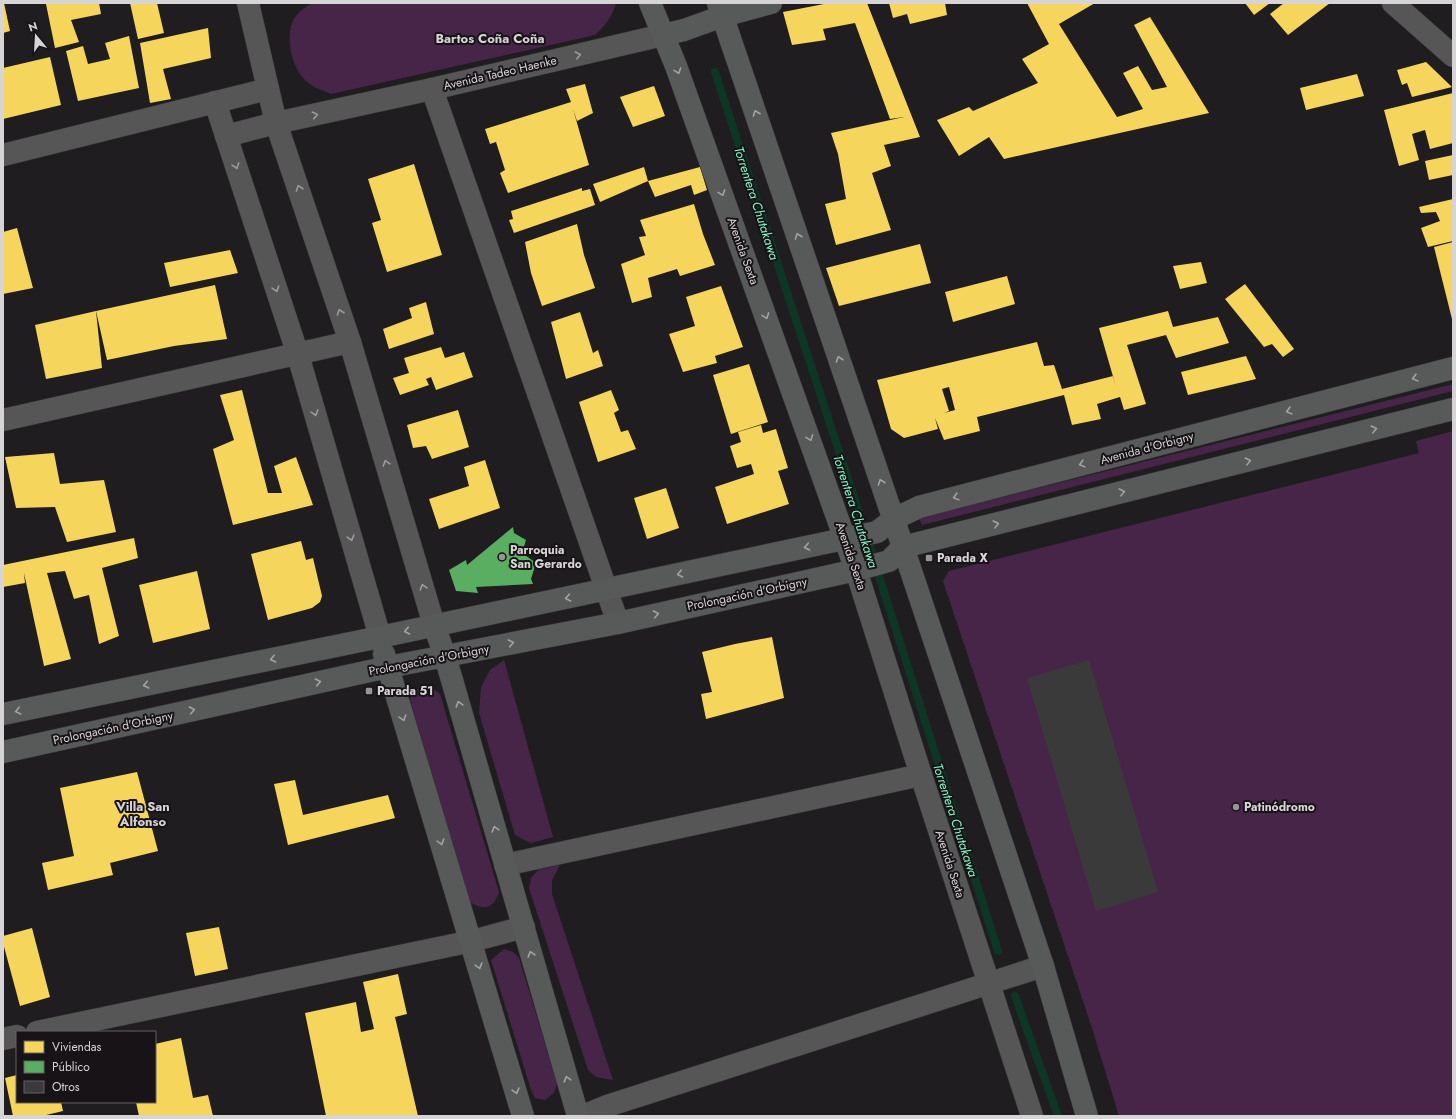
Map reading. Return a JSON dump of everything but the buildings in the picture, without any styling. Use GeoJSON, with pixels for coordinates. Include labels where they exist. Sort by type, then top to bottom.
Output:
{"type":"FeatureCollection","features":[{"type":"Feature","properties":{"kind":"main road","name":"Avenida Sexta"},"geometry":{"type":"LineString","coordinates":[[650,3],[676,66],[858,570]]}},
{"type":"Feature","properties":{"kind":"main road","name":"Avenida Tadeo Haenke"},"geometry":{"type":"LineString","coordinates":[[663,35],[684,30],[716,14],[772,3]]}},
{"type":"Feature","properties":{"kind":"main road"},"geometry":{"type":"LineString","coordinates":[[716,14],[894,519],[896,554],[1043,966],[1087,1116]]}},
{"type":"Feature","properties":{"kind":"main road","name":"Avenida d'Orbigny"},"geometry":{"type":"LineString","coordinates":[[847,539],[877,532],[894,519],[919,507],[1453,368]]}},
{"type":"Feature","properties":{"kind":"main road"},"geometry":{"type":"LineString","coordinates":[[858,570],[896,554],[1453,409]]}},
{"type":"Feature","properties":{"kind":"main road"},"geometry":{"type":"LineString","coordinates":[[3,714],[847,539]]}},
{"type":"Feature","properties":{"kind":"main road","name":"Prolongación d'Orbigny"},"geometry":{"type":"LineString","coordinates":[[3,752],[388,667],[618,622],[858,570]]}},
{"type":"Feature","properties":{"kind":"main road"},"geometry":{"type":"LineString","coordinates":[[434,625],[445,656],[578,1116]]}},
{"type":"Feature","properties":{"kind":"main road"},"geometry":{"type":"LineString","coordinates":[[380,637],[523,1116]]}},
{"type":"Feature","properties":{"kind":"street"},"geometry":{"type":"LineString","coordinates":[[248,3],[276,123],[350,342],[434,625]]}},
{"type":"Feature","properties":{"kind":"street"},"geometry":{"type":"LineString","coordinates":[[1393,3],[1453,56]]}},
{"type":"Feature","properties":{"kind":"street","name":"Avenida Tadeo Haenke"},"geometry":{"type":"LineString","coordinates":[[226,136],[276,123],[432,89],[663,35]]}},
{"type":"Feature","properties":{"kind":"street"},"geometry":{"type":"LineString","coordinates":[[3,155],[268,89]]}},
{"type":"Feature","properties":{"kind":"street"},"geometry":{"type":"LineString","coordinates":[[432,89],[618,622]]}},
{"type":"Feature","properties":{"kind":"street"},"geometry":{"type":"LineString","coordinates":[[215,102],[298,355],[380,637]]}},
{"type":"Feature","properties":{"kind":"street"},"geometry":{"type":"LineString","coordinates":[[3,420],[298,355],[350,342]]}},
{"type":"Feature","properties":{"kind":"street","name":"Avenida Sexta"},"geometry":{"type":"LineString","coordinates":[[858,570],[921,775],[1002,979],[1032,1116]]}},
{"type":"Feature","properties":{"kind":"street"},"geometry":{"type":"LineString","coordinates":[[505,865],[921,775]]}},
{"type":"Feature","properties":{"kind":"street"},"geometry":{"type":"LineString","coordinates":[[42,1031],[472,941],[524,927]]}},
{"type":"Feature","properties":{"kind":"street"},"geometry":{"type":"LineString","coordinates":[[583,1116],[608,1111],[1043,966]]}},
{"type":"Feature","properties":{"kind":"street"},"geometry":{"type":"LineString","coordinates":[[3,1039],[16,1036]]}},
{"type":"Feature","properties":{"kind":"shaded area"},"geometry":{"type":"Polygon","coordinates":[[[312,3],[616,3],[608,20],[595,35],[331,94],[320,90],[304,79],[296,67],[291,52],[290,30],[292,23],[303,9],[312,3]]]}},
{"type":"Feature","properties":{"kind":"shaded area"},"geometry":{"type":"Polygon","coordinates":[[[1453,384],[1453,391],[922,525],[919,518],[1453,384]]]}},
{"type":"Feature","properties":{"kind":"shaded area","name":"Patinódromo"},"geometry":{"type":"Polygon","coordinates":[[[1453,431],[1453,1116],[1119,1116],[1091,1025],[943,581],[949,571],[1419,453],[1416,441],[1453,431]]]}},
{"type":"Feature","properties":{"kind":"shaded area"},"geometry":{"type":"Polygon","coordinates":[[[504,660],[553,837],[531,843],[515,835],[479,713],[481,687],[490,670],[504,660]]]}},
{"type":"Feature","properties":{"kind":"shaded area"},"geometry":{"type":"Polygon","coordinates":[[[423,687],[432,688],[440,694],[499,892],[497,898],[488,907],[480,907],[469,902],[410,700],[414,691],[423,687]]]}},
{"type":"Feature","properties":{"kind":"shaded area"},"geometry":{"type":"Polygon","coordinates":[[[560,865],[552,880],[552,894],[613,1080],[596,1077],[588,1070],[529,888],[531,878],[538,870],[560,865]]]}},
{"type":"Feature","properties":{"kind":"shaded area"},"geometry":{"type":"Polygon","coordinates":[[[504,949],[513,952],[519,958],[557,1083],[554,1093],[545,1100],[535,1098],[531,1090],[491,960],[504,949]]]}},
{"type":"Feature","properties":{"kind":"waterway","name":"Torrentera Chutakawa"},"geometry":{"type":"LineString","coordinates":[[715,72],[852,491],[998,951]]}},
{"type":"Feature","properties":{"kind":"waterway","name":"Torrentera Chutakawa"},"geometry":{"type":"LineString","coordinates":[[1015,996],[1058,1116]]}},
{"type":"Feature","properties":{"kind":"place","name":"Parroquia San Gerardo"},"geometry":{"type":"Point","coordinates":[502,557]}},
{"type":"Feature","properties":{"kind":"place","name":"Parada X"},"geometry":{"type":"Point","coordinates":[929,558]}},
{"type":"Feature","properties":{"kind":"place","name":"Parada 51"},"geometry":{"type":"Point","coordinates":[369,691]}},
{"type":"Feature","properties":{"kind":"place","name":"Patinódromo"},"geometry":{"type":"Point","coordinates":[1236,807]}},
{"type":"Feature","properties":{"kind":"district","name":"Bartos Coña Coña"},"geometry":{"type":"Point","coordinates":[490,38]}},
{"type":"Feature","properties":{"kind":"district","name":"Villa San Alfonso"},"geometry":{"type":"Point","coordinates":[143,814]}}]}
